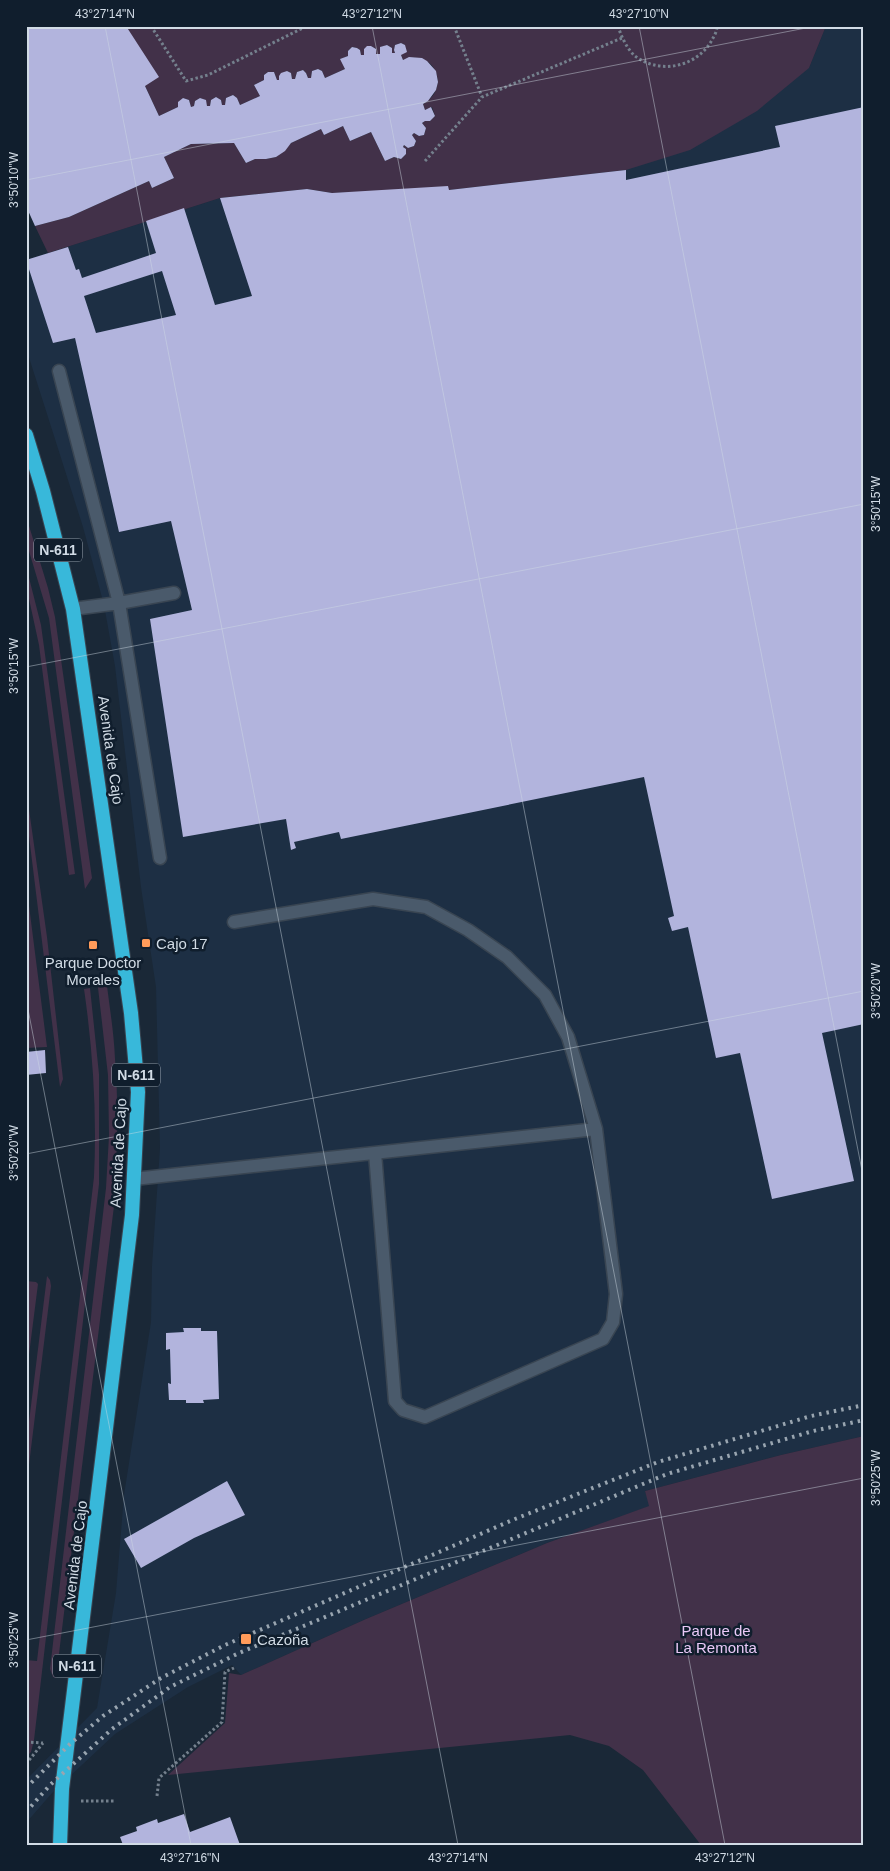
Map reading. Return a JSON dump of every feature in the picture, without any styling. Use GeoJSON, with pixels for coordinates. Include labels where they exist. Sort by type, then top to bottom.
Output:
{"type":"FeatureCollection","features":[{"type":"Feature","properties":{"kind":"highway","name":"Avenida de Cajo"},"geometry":{"type":"LineString","coordinates":[[26,435],[43,491],[73,609],[131,1013],[138,1092],[134,1179],[125,1275],[62,1796]]}},
{"type":"Feature","properties":{"kind":"highway","name":"N-611"},"geometry":{"type":"LineString","coordinates":[[60,1845],[62,1796]]}},
{"type":"Feature","properties":{"kind":"lane"},"geometry":{"type":"LineString","coordinates":[[59,371],[119,603],[160,858]]}},
{"type":"Feature","properties":{"kind":"lane"},"geometry":{"type":"LineString","coordinates":[[73,609],[174,593]]}},
{"type":"Feature","properties":{"kind":"lane"},"geometry":{"type":"LineString","coordinates":[[234,922],[373,899],[426,908],[468,930],[507,957],[545,995],[568,1037],[596,1129],[616,1294],[613,1322],[603,1340],[425,1417],[403,1410],[395,1401],[376,1153]]}},
{"type":"Feature","properties":{"kind":"lane"},"geometry":{"type":"LineString","coordinates":[[134,1179],[596,1129]]}},
{"type":"Feature","properties":{"kind":"path"},"geometry":{"type":"LineString","coordinates":[[151,26],[186,81],[208,75],[307,26]]}},
{"type":"Feature","properties":{"kind":"path"},"geometry":{"type":"LineString","coordinates":[[454,26],[482,97]]}},
{"type":"Feature","properties":{"kind":"path"},"geometry":{"type":"LineString","coordinates":[[618,26],[622,38],[635,56],[652,65],[672,67],[692,61],[707,48],[717,31],[717,26]]}},
{"type":"Feature","properties":{"kind":"path"},"geometry":{"type":"LineString","coordinates":[[425,162],[482,97],[622,38]]}},
{"type":"Feature","properties":{"kind":"path"},"geometry":{"type":"LineString","coordinates":[[157,1796],[159,1778],[222,1722],[225,1672],[234,1668]]}},
{"type":"Feature","properties":{"kind":"path"},"geometry":{"type":"LineString","coordinates":[[26,1742],[43,1744],[26,1764]]}},
{"type":"Feature","properties":{"kind":"path"},"geometry":{"type":"LineString","coordinates":[[62,1796],[116,1801]]}},
{"type":"Feature","properties":{"kind":"shaded area"},"geometry":{"type":"Polygon","coordinates":[[[826,26],[864,26],[864,1436],[781,1455],[645,1491],[650,1506],[547,1543],[366,1619],[241,1675],[232,1665],[188,1687],[115,1734],[52,1793],[26,1823],[26,1780],[97,1708],[116,1593],[124,1495],[151,1322],[152,1266],[160,1148],[156,987],[141,887],[115,666],[104,605],[83,527],[26,348],[26,260],[220,198],[307,189],[332,193],[809,68],[826,26]]]}},
{"type":"Feature","properties":{"kind":"green space"},"geometry":{"type":"Polygon","coordinates":[[[126,26],[826,26],[809,68],[757,111],[690,150],[626,170],[449,190],[332,193],[307,189],[220,198],[48,253],[35,226],[69,217],[149,181],[152,188],[174,178],[164,157],[191,144],[234,143],[246,163],[255,159],[276,157],[291,143],[321,129],[324,135],[343,126],[350,141],[371,132],[385,161],[394,157],[401,159],[406,154],[404,145],[408,148],[414,146],[416,141],[412,135],[414,133],[419,136],[424,135],[426,128],[422,123],[430,121],[435,116],[432,107],[425,110],[423,104],[432,97],[436,88],[438,79],[436,71],[431,64],[423,59],[403,60],[401,55],[405,45],[401,43],[395,45],[395,53],[392,53],[392,48],[387,45],[381,47],[380,54],[376,54],[376,49],[371,46],[364,49],[364,55],[361,55],[360,50],[357,48],[352,47],[348,51],[348,56],[341,59],[345,69],[325,78],[322,71],[318,69],[312,71],[311,78],[308,78],[303,70],[297,72],[295,79],[292,79],[291,73],[287,71],[279,76],[279,80],[277,80],[274,72],[268,72],[264,75],[264,80],[254,85],[260,96],[240,105],[237,98],[233,95],[226,98],[225,105],[222,105],[221,100],[216,97],[211,100],[210,106],[207,106],[205,100],[200,98],[191,107],[189,100],[183,98],[178,107],[159,116],[145,86],[126,26]]]}},
{"type":"Feature","properties":{"kind":"green space"},"geometry":{"type":"Polygon","coordinates":[[[26,516],[55,617],[92,878],[85,889],[49,618],[26,541],[26,516]]]}},
{"type":"Feature","properties":{"kind":"green space"},"geometry":{"type":"Polygon","coordinates":[[[26,566],[41,625],[75,874],[69,875],[39,645],[26,585],[26,566]]]}},
{"type":"Feature","properties":{"kind":"green space"},"geometry":{"type":"Polygon","coordinates":[[[26,788],[47,937],[63,1079],[60,1087],[26,812],[26,788]]]}},
{"type":"Feature","properties":{"kind":"green space"},"geometry":{"type":"Polygon","coordinates":[[[26,882],[47,1047],[26,1048],[26,882]]]}},
{"type":"Feature","properties":{"kind":"green space"},"geometry":{"type":"Polygon","coordinates":[[[97,979],[107,986],[112,1022],[117,1114],[114,1206],[56,1678],[53,1677],[50,1669],[106,1188],[109,1136],[108,1075],[97,979]]]}},
{"type":"Feature","properties":{"kind":"green space"},"geometry":{"type":"Polygon","coordinates":[[[90,988],[99,1074],[99,1184],[34,1740],[31,1752],[26,1757],[26,1660],[37,1661],[94,1177],[94,1083],[84,989],[90,988]]]}},
{"type":"Feature","properties":{"kind":"green space"},"geometry":{"type":"Polygon","coordinates":[[[47,1276],[51,1286],[26,1489],[26,1446],[47,1276]]]}},
{"type":"Feature","properties":{"kind":"green space"},"geometry":{"type":"Polygon","coordinates":[[[26,1281],[38,1284],[26,1378],[26,1281]]]}},
{"type":"Feature","properties":{"kind":"green space","name":"Parque de La Remonta"},"geometry":{"type":"Polygon","coordinates":[[[864,1436],[864,1845],[701,1845],[643,1770],[609,1746],[570,1735],[168,1775],[225,1723],[229,1673],[241,1675],[366,1619],[547,1543],[649,1506],[645,1491],[781,1455],[864,1436]]]}},
{"type":"Feature","properties":{"kind":"building"},"geometry":{"type":"Polygon","coordinates":[[[26,26],[126,26],[159,77],[145,86],[159,116],[178,107],[178,102],[183,98],[189,100],[191,107],[200,98],[206,100],[207,106],[210,106],[211,100],[216,97],[221,100],[222,105],[225,105],[226,98],[233,95],[237,98],[240,105],[260,96],[254,85],[264,80],[264,75],[268,72],[274,72],[277,80],[279,80],[281,73],[287,71],[291,73],[292,79],[295,79],[297,72],[303,70],[308,78],[311,78],[312,71],[318,69],[322,71],[325,78],[345,69],[340,59],[348,56],[348,51],[352,47],[360,50],[361,55],[364,55],[364,49],[367,46],[376,49],[376,54],[380,54],[380,47],[387,45],[392,48],[392,53],[395,53],[395,45],[401,43],[405,45],[407,52],[401,55],[403,60],[409,57],[422,58],[436,71],[438,82],[436,90],[428,101],[423,104],[425,110],[431,107],[435,116],[430,121],[422,123],[426,128],[424,135],[419,136],[414,133],[412,135],[416,141],[414,146],[408,148],[404,145],[406,154],[401,159],[394,157],[385,161],[371,132],[350,141],[343,126],[324,135],[321,129],[291,143],[285,151],[276,157],[255,159],[246,163],[234,143],[191,144],[164,157],[174,178],[152,188],[149,181],[69,217],[35,226],[26,206],[26,26]]]}},
{"type":"Feature","properties":{"kind":"building"},"geometry":{"type":"Polygon","coordinates":[[[864,107],[864,1024],[822,1033],[854,1181],[772,1199],[740,1053],[716,1058],[688,927],[672,931],[668,918],[674,916],[644,777],[341,839],[339,832],[294,842],[296,848],[291,850],[286,819],[183,837],[150,619],[192,610],[171,521],[119,532],[75,338],[53,343],[26,260],[68,247],[76,270],[79,269],[82,278],[156,253],[146,221],[184,208],[215,305],[252,296],[220,198],[307,189],[332,193],[448,186],[449,190],[626,170],[626,180],[780,147],[775,126],[864,107]],[[162,271],[84,296],[96,333],[176,315],[162,271]]]}},
{"type":"Feature","properties":{"kind":"building"},"geometry":{"type":"Polygon","coordinates":[[[45,1050],[46,1073],[26,1075],[26,1052],[45,1050]]]}},
{"type":"Feature","properties":{"kind":"building"},"geometry":{"type":"Polygon","coordinates":[[[183,1328],[201,1328],[201,1331],[217,1331],[219,1399],[203,1400],[204,1403],[186,1403],[186,1400],[169,1400],[168,1383],[171,1384],[170,1349],[166,1350],[166,1333],[184,1332],[183,1328]]]}},
{"type":"Feature","properties":{"kind":"building"},"geometry":{"type":"Polygon","coordinates":[[[227,1481],[245,1515],[194,1538],[141,1568],[124,1539],[227,1481]]]}},
{"type":"Feature","properties":{"kind":"building"},"geometry":{"type":"Polygon","coordinates":[[[184,1814],[190,1832],[230,1817],[240,1845],[123,1845],[120,1837],[137,1831],[136,1827],[157,1819],[158,1823],[184,1814]]]}},
{"type":"Feature","properties":{"kind":"railway"},"geometry":{"type":"LineString","coordinates":[[26,1788],[70,1744],[103,1716],[161,1678],[225,1645],[515,1519],[658,1462],[811,1416],[864,1405]]}},
{"type":"Feature","properties":{"kind":"railway"},"geometry":{"type":"LineString","coordinates":[[26,1812],[50,1785],[112,1729],[170,1687],[239,1653],[667,1474],[813,1431],[864,1420]]}},
{"type":"Feature","properties":{"kind":"place","name":"Cajo 17"},"geometry":{"type":"Point","coordinates":[146,943]}},
{"type":"Feature","properties":{"kind":"place","name":"Parque Doctor Morales"},"geometry":{"type":"Point","coordinates":[93,945]}},
{"type":"Feature","properties":{"kind":"place","name":"Cazoña"},"geometry":{"type":"Point","coordinates":[246,1639]}}]}
